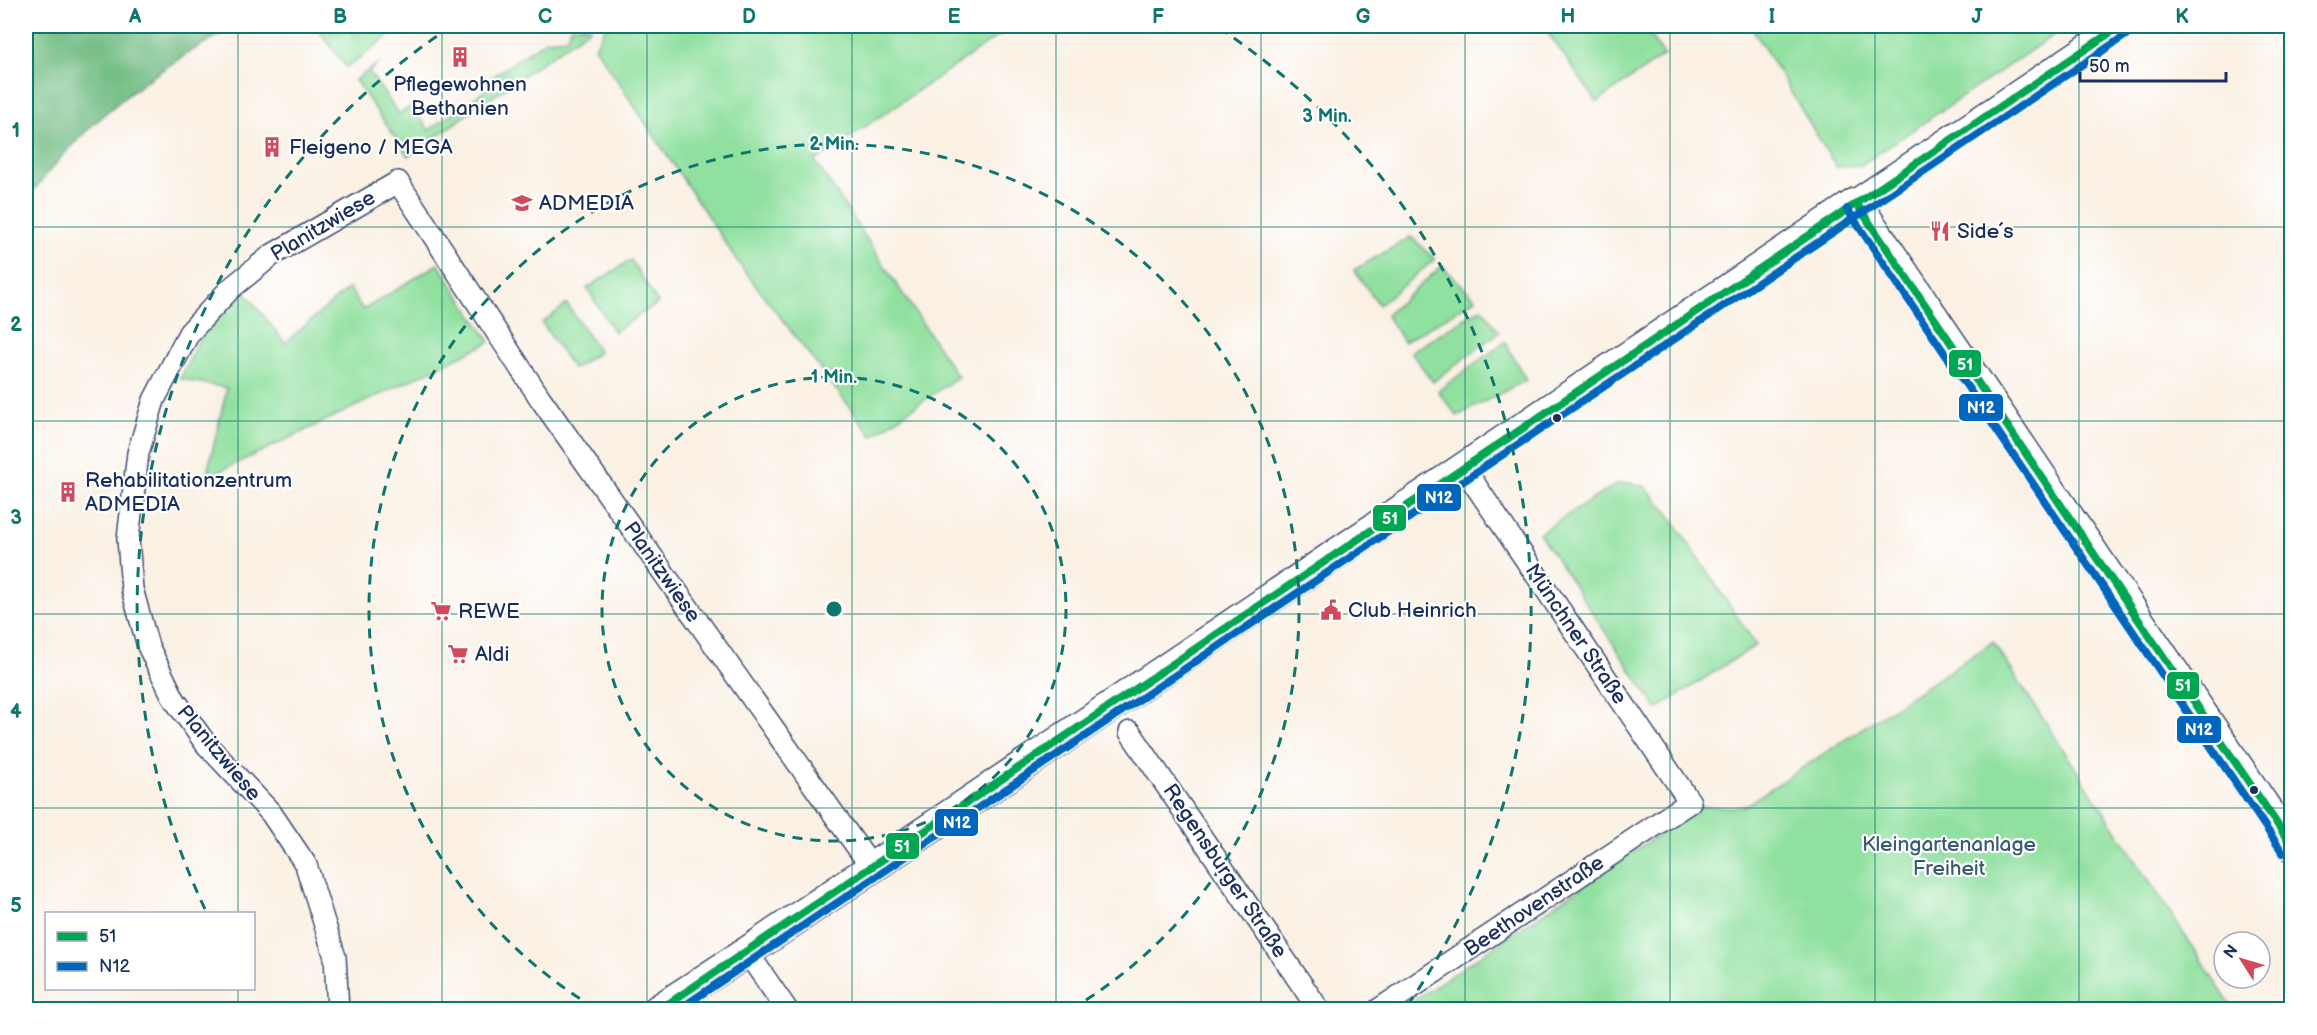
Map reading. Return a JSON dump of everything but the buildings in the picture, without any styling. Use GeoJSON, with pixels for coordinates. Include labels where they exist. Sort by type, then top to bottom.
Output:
{"type":"FeatureCollection","features":[{"type":"Feature","properties":{"kind":"main road"},"geometry":{"type":"LineString","coordinates":[[658,1010],[1856,203],[2292,847]]}},
{"type":"Feature","properties":{"kind":"street"},"geometry":{"type":"LineString","coordinates":[[1856,203],[2120,26]]}},
{"type":"Feature","properties":{"kind":"street","name":"Planitzwiese"},"geometry":{"type":"LineString","coordinates":[[338,1010],[335,957],[306,866],[271,813],[207,744],[174,699],[148,646],[132,589],[128,539],[138,453],[154,399],[189,333],[230,290],[272,255],[398,182],[540,398],[872,868]]}},
{"type":"Feature","properties":{"kind":"street","name":"Münchner Straße"},"geometry":{"type":"LineString","coordinates":[[1463,467],[1690,802]]}},
{"type":"Feature","properties":{"kind":"street","name":"Regensburger Straße"},"geometry":{"type":"LineString","coordinates":[[1130,732],[1320,1010]]}},
{"type":"Feature","properties":{"kind":"street","name":"Beethovenstraße"},"geometry":{"type":"LineString","coordinates":[[1378,1010],[1690,802]]}},
{"type":"Feature","properties":{"kind":"street"},"geometry":{"type":"LineString","coordinates":[[747,952],[787,1010]]}},
{"type":"Feature","properties":{"kind":"green space"},"geometry":{"type":"Polygon","coordinates":[[[26,26],[235,26],[174,62],[120,101],[71,147],[26,201],[26,26]]]}},
{"type":"Feature","properties":{"kind":"green space"},"geometry":{"type":"Polygon","coordinates":[[[316,26],[327,26],[331,32],[337,28],[340,33],[348,27],[354,35],[368,26],[399,26],[370,51],[346,67],[316,26]]]}},
{"type":"Feature","properties":{"kind":"green space"},"geometry":{"type":"Polygon","coordinates":[[[571,26],[591,28],[408,156],[355,80],[380,62],[369,72],[399,114],[412,106],[429,130],[488,88],[485,82],[546,40],[567,38],[571,26]]]}},
{"type":"Feature","properties":{"kind":"green space"},"geometry":{"type":"Polygon","coordinates":[[[606,26],[1013,26],[815,161],[958,377],[872,436],[740,265],[595,47],[606,26]]]}},
{"type":"Feature","properties":{"kind":"green space"},"geometry":{"type":"Polygon","coordinates":[[[1543,26],[1643,26],[1664,55],[1597,102],[1543,26]]]}},
{"type":"Feature","properties":{"kind":"green space"},"geometry":{"type":"Polygon","coordinates":[[[1751,26],[2067,26],[1861,165],[1836,167],[1751,26]]]}},
{"type":"Feature","properties":{"kind":"green space"},"geometry":{"type":"Polygon","coordinates":[[[1411,237],[1435,259],[1379,305],[1354,270],[1411,237]]]}},
{"type":"Feature","properties":{"kind":"green space"},"geometry":{"type":"Polygon","coordinates":[[[631,260],[658,303],[614,332],[587,288],[631,260]]]}},
{"type":"Feature","properties":{"kind":"green space"},"geometry":{"type":"Polygon","coordinates":[[[438,264],[490,342],[206,478],[227,388],[180,379],[203,332],[245,292],[285,343],[349,288],[363,310],[438,264]]]}},
{"type":"Feature","properties":{"kind":"green space"},"geometry":{"type":"Polygon","coordinates":[[[1442,266],[1476,299],[1404,342],[1386,315],[1442,266]]]}},
{"type":"Feature","properties":{"kind":"green space"},"geometry":{"type":"Polygon","coordinates":[[[567,304],[599,352],[573,369],[542,323],[567,304]]]}},
{"type":"Feature","properties":{"kind":"green space"},"geometry":{"type":"Polygon","coordinates":[[[1482,308],[1499,332],[1433,382],[1411,352],[1482,308]]]}},
{"type":"Feature","properties":{"kind":"green space"},"geometry":{"type":"Polygon","coordinates":[[[1505,342],[1526,380],[1457,416],[1438,391],[1505,342]]]}},
{"type":"Feature","properties":{"kind":"green space"},"geometry":{"type":"Polygon","coordinates":[[[1632,483],[1645,487],[1666,510],[1756,645],[1657,709],[1539,533],[1617,484],[1632,483]]]}},
{"type":"Feature","properties":{"kind":"green space","name":"Kleingartenanlage Freiheit"},"geometry":{"type":"Polygon","coordinates":[[[1993,642],[2212,977],[2212,990],[2221,990],[2233,1009],[1400,1010],[1699,807],[1743,807],[1993,642]]]}},
{"type":"Feature","properties":{"kind":"transit line","name":"51"},"geometry":{"type":"LineString","coordinates":[[659,1010],[2120,26]]}},
{"type":"Feature","properties":{"kind":"transit line","name":"N12"},"geometry":{"type":"LineString","coordinates":[[678,1010],[2126,35]]}},
{"type":"Feature","properties":{"kind":"transit line","name":"51"},"geometry":{"type":"LineString","coordinates":[[1856,203],[2292,846]]}},
{"type":"Feature","properties":{"kind":"transit line","name":"N12"},"geometry":{"type":"LineString","coordinates":[[1847,209],[2283,853]]}},
{"type":"Feature","properties":{"kind":"place","name":"Pflegewohnen Bethanien"},"geometry":{"type":"Point","coordinates":[460,57]}},
{"type":"Feature","properties":{"kind":"place","name":"Fleigeno / MEGA"},"geometry":{"type":"Point","coordinates":[272,147]}},
{"type":"Feature","properties":{"kind":"place","name":"ADMEDIA"},"geometry":{"type":"Point","coordinates":[522,203]}},
{"type":"Feature","properties":{"kind":"place","name":"Side´s"},"geometry":{"type":"Point","coordinates":[1940,231]}},
{"type":"Feature","properties":{"kind":"place","name":"Rehabilitationzentrum ADMEDIA"},"geometry":{"type":"Point","coordinates":[68,492]}},
{"type":"Feature","properties":{"kind":"place","name":"Club Heinrich"},"geometry":{"type":"Point","coordinates":[1331,610]}},
{"type":"Feature","properties":{"kind":"place","name":"REWE"},"geometry":{"type":"Point","coordinates":[441,611]}},
{"type":"Feature","properties":{"kind":"place","name":"Aldi"},"geometry":{"type":"Point","coordinates":[458,654]}}]}
